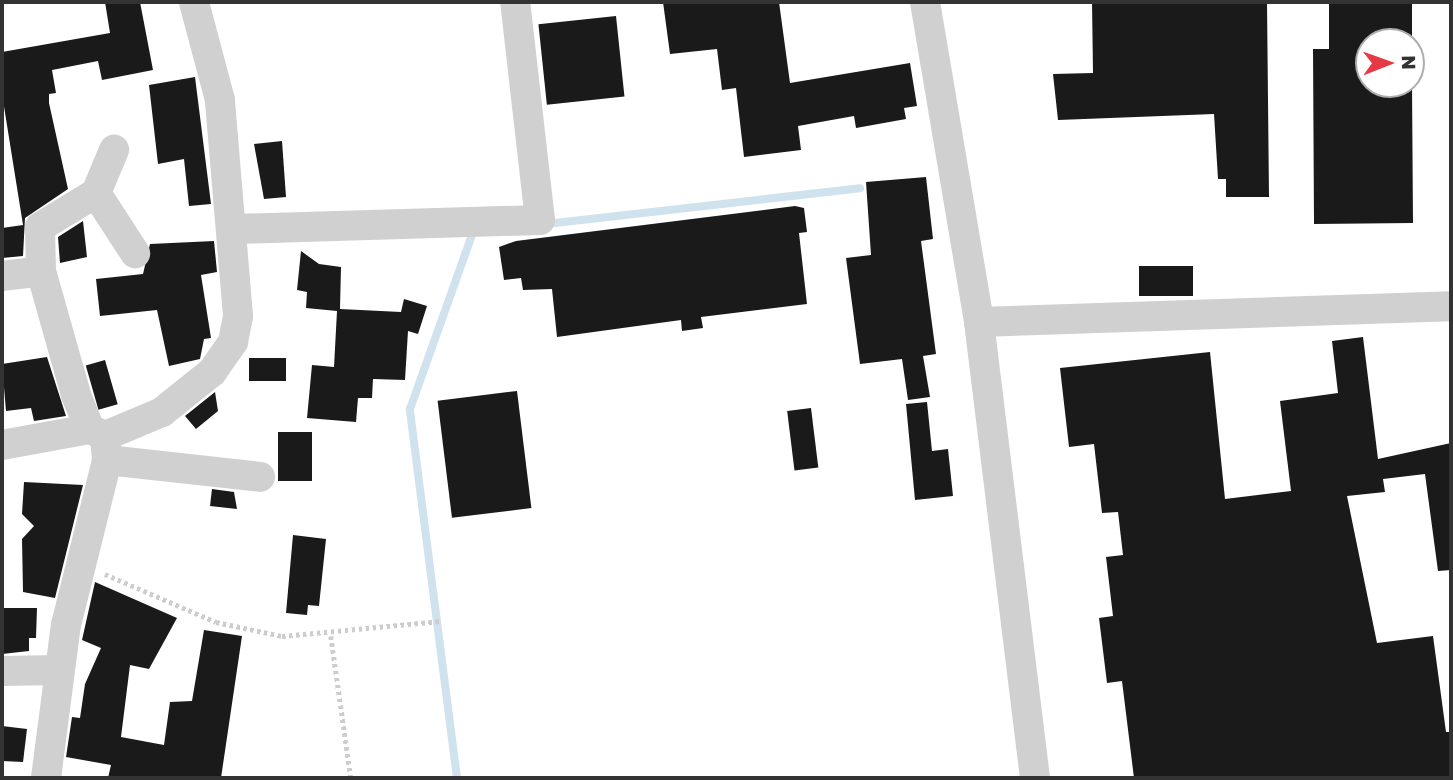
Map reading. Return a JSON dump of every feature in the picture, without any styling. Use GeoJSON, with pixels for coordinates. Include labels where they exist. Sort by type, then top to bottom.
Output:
{"type":"FeatureCollection","features":[{"type":"Feature","properties":{"kind":"street"},"geometry":{"type":"LineString","coordinates":[[101,441],[173,404],[212,372],[233,342],[239,289],[235,229],[220,100],[194,2]]}},
{"type":"Feature","properties":{"kind":"street"},"geometry":{"type":"LineString","coordinates":[[235,229],[540,220],[515,2]]}},
{"type":"Feature","properties":{"kind":"street"},"geometry":{"type":"LineString","coordinates":[[925,2],[979,322],[1035,778]]}},
{"type":"Feature","properties":{"kind":"street"},"geometry":{"type":"LineString","coordinates":[[46,778],[60,670],[82,564],[101,441],[41,271],[40,227],[96,193],[114,150]]}},
{"type":"Feature","properties":{"kind":"street"},"geometry":{"type":"LineString","coordinates":[[96,193],[135,253]]}},
{"type":"Feature","properties":{"kind":"street"},"geometry":{"type":"LineString","coordinates":[[2,276],[41,271]]}},
{"type":"Feature","properties":{"kind":"street"},"geometry":{"type":"LineString","coordinates":[[979,322],[1451,306]]}},
{"type":"Feature","properties":{"kind":"street"},"geometry":{"type":"LineString","coordinates":[[2,445],[101,441],[260,477]]}},
{"type":"Feature","properties":{"kind":"street"},"geometry":{"type":"LineString","coordinates":[[2,671],[60,670]]}},
{"type":"Feature","properties":{"kind":"path"},"geometry":{"type":"LineString","coordinates":[[82,564],[237,628],[331,636],[440,621]]}},
{"type":"Feature","properties":{"kind":"path"},"geometry":{"type":"LineString","coordinates":[[331,636],[351,778]]}},
{"type":"Feature","properties":{"kind":"building"},"geometry":{"type":"Polygon","coordinates":[[[105,2],[140,2],[153,70],[102,80],[98,61],[52,70],[56,93],[49,94],[49,103],[68,189],[25,218],[23,256],[2,258],[2,228],[23,225],[2,94],[2,52],[110,33],[105,2]]]}},
{"type":"Feature","properties":{"kind":"building"},"geometry":{"type":"Polygon","coordinates":[[[663,2],[779,2],[790,83],[910,63],[917,106],[904,108],[906,119],[856,128],[854,116],[798,126],[801,150],[744,157],[736,88],[722,90],[717,49],[670,54],[663,2]]]}},
{"type":"Feature","properties":{"kind":"building"},"geometry":{"type":"Polygon","coordinates":[[[1092,2],[1267,2],[1269,197],[1226,197],[1226,179],[1218,179],[1214,114],[1058,120],[1053,74],[1093,73],[1092,2]]]}},
{"type":"Feature","properties":{"kind":"building"},"geometry":{"type":"Polygon","coordinates":[[[1329,2],[1412,2],[1412,28],[1355,28],[1355,98],[1412,98],[1413,223],[1314,224],[1313,49],[1329,49],[1329,2]]]}},
{"type":"Feature","properties":{"kind":"building"},"geometry":{"type":"Polygon","coordinates":[[[616,16],[624,97],[547,105],[538,24],[616,16]]]}},
{"type":"Feature","properties":{"kind":"building"},"geometry":{"type":"Polygon","coordinates":[[[195,77],[211,204],[189,206],[184,159],[158,164],[149,85],[195,77]]]}},
{"type":"Feature","properties":{"kind":"building"},"geometry":{"type":"Polygon","coordinates":[[[282,141],[286,197],[264,199],[254,144],[282,141]]]}},
{"type":"Feature","properties":{"kind":"building"},"geometry":{"type":"Polygon","coordinates":[[[926,177],[933,239],[921,241],[936,354],[923,356],[930,397],[908,400],[902,359],[860,364],[846,258],[871,255],[866,182],[926,177]]]}},
{"type":"Feature","properties":{"kind":"building"},"geometry":{"type":"Polygon","coordinates":[[[795,206],[804,208],[807,232],[799,233],[807,304],[701,317],[703,328],[682,331],[681,320],[557,337],[552,289],[523,290],[521,278],[504,280],[499,247],[516,241],[795,206]]]}},
{"type":"Feature","properties":{"kind":"building"},"geometry":{"type":"Polygon","coordinates":[[[83,221],[87,257],[60,263],[58,237],[83,221]]]}},
{"type":"Feature","properties":{"kind":"building"},"geometry":{"type":"Polygon","coordinates":[[[214,241],[217,272],[201,275],[211,338],[204,339],[200,359],[169,366],[157,310],[100,316],[96,279],[143,274],[150,244],[214,241]]]}},
{"type":"Feature","properties":{"kind":"building"},"geometry":{"type":"Polygon","coordinates":[[[301,251],[319,264],[341,267],[340,309],[401,312],[404,299],[427,306],[418,334],[408,331],[405,380],[373,379],[372,398],[358,398],[356,422],[307,418],[312,365],[334,367],[337,311],[306,308],[307,292],[297,290],[301,251]]]}},
{"type":"Feature","properties":{"kind":"building"},"geometry":{"type":"Polygon","coordinates":[[[1139,266],[1193,266],[1193,296],[1139,296],[1139,266]]]}},
{"type":"Feature","properties":{"kind":"building"},"geometry":{"type":"Polygon","coordinates":[[[1363,337],[1378,459],[1451,443],[1451,570],[1438,571],[1425,474],[1383,479],[1385,492],[1347,496],[1377,643],[1433,636],[1446,732],[1451,732],[1451,778],[1134,778],[1122,681],[1107,683],[1099,618],[1113,616],[1106,557],[1123,555],[1118,512],[1102,513],[1094,444],[1069,447],[1060,368],[1210,352],[1225,499],[1291,491],[1280,401],[1338,393],[1332,341],[1363,337]]]}},
{"type":"Feature","properties":{"kind":"building"},"geometry":{"type":"Polygon","coordinates":[[[47,357],[66,416],[34,421],[31,408],[6,411],[2,364],[47,357]]]}},
{"type":"Feature","properties":{"kind":"building"},"geometry":{"type":"Polygon","coordinates":[[[249,358],[286,358],[286,381],[249,381],[249,358]]]}},
{"type":"Feature","properties":{"kind":"building"},"geometry":{"type":"Polygon","coordinates":[[[105,360],[118,404],[98,410],[86,366],[105,360]]]}},
{"type":"Feature","properties":{"kind":"building"},"geometry":{"type":"Polygon","coordinates":[[[517,391],[531,508],[452,518],[438,401],[517,391]]]}},
{"type":"Feature","properties":{"kind":"building"},"geometry":{"type":"Polygon","coordinates":[[[215,392],[218,411],[196,429],[185,416],[215,392]]]}},
{"type":"Feature","properties":{"kind":"building"},"geometry":{"type":"Polygon","coordinates":[[[927,402],[932,451],[948,449],[953,496],[915,500],[906,404],[927,402]]]}},
{"type":"Feature","properties":{"kind":"building"},"geometry":{"type":"Polygon","coordinates":[[[811,408],[818,468],[794,470],[787,411],[811,408]]]}},
{"type":"Feature","properties":{"kind":"building"},"geometry":{"type":"Polygon","coordinates":[[[278,432],[312,432],[312,481],[278,481],[278,432]]]}},
{"type":"Feature","properties":{"kind":"building"},"geometry":{"type":"Polygon","coordinates":[[[24,482],[83,485],[55,598],[23,592],[22,539],[34,526],[22,514],[24,482]]]}},
{"type":"Feature","properties":{"kind":"building"},"geometry":{"type":"Polygon","coordinates":[[[212,489],[234,492],[237,509],[210,506],[212,489]]]}},
{"type":"Feature","properties":{"kind":"building"},"geometry":{"type":"Polygon","coordinates":[[[293,535],[326,539],[319,606],[308,605],[307,615],[286,613],[293,535]]]}},
{"type":"Feature","properties":{"kind":"building"},"geometry":{"type":"Polygon","coordinates":[[[95,582],[177,618],[149,669],[130,665],[121,737],[164,745],[170,702],[192,701],[204,630],[242,636],[221,778],[108,778],[111,765],[66,757],[72,717],[80,718],[85,684],[101,648],[82,640],[95,582]]]}},
{"type":"Feature","properties":{"kind":"building"},"geometry":{"type":"Polygon","coordinates":[[[2,608],[37,608],[36,638],[29,638],[29,651],[2,654],[2,608]]]}},
{"type":"Feature","properties":{"kind":"building"},"geometry":{"type":"Polygon","coordinates":[[[2,726],[27,729],[23,762],[2,761],[2,726]]]}},
{"type":"Feature","properties":{"kind":"waterway"},"geometry":{"type":"LineString","coordinates":[[546,224],[860,188]]}},
{"type":"Feature","properties":{"kind":"waterway"},"geometry":{"type":"LineString","coordinates":[[457,778],[410,409],[474,229]]}}]}
